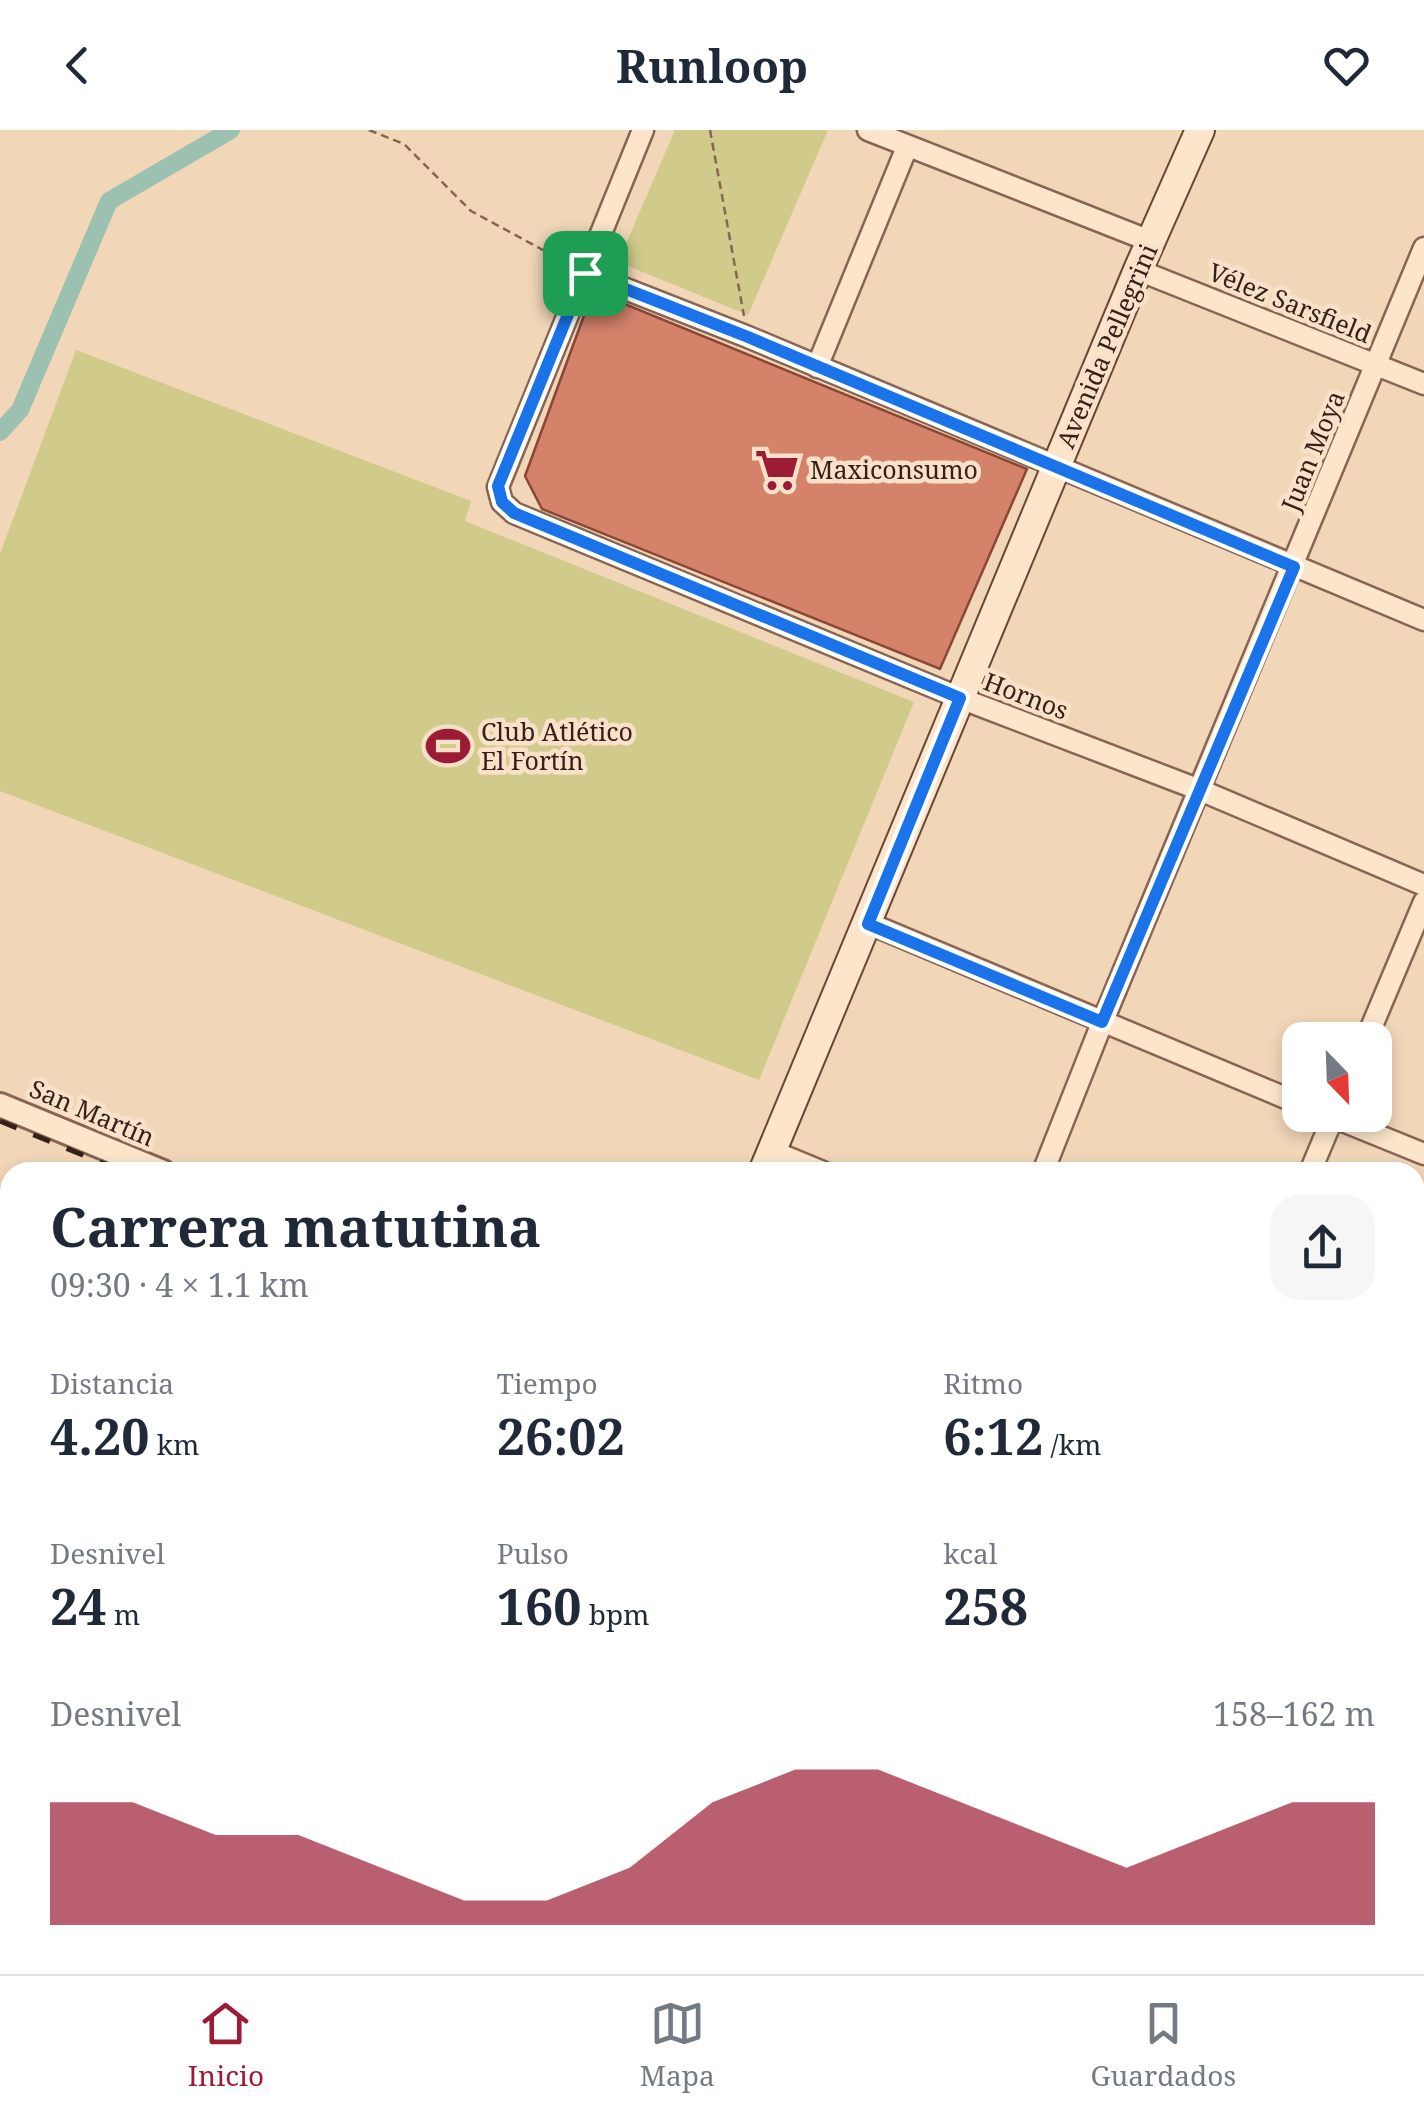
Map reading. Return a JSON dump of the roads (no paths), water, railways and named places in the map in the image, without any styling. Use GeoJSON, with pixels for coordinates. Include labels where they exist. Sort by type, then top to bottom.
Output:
{"type":"FeatureCollection","features":[{"type":"Feature","properties":{"kind":"main road","name":"Avenida Pellegrini"},"geometry":{"type":"LineString","coordinates":[[768,1162],[1150,241],[1200,130]]}},
{"type":"Feature","properties":{"kind":"street"},"geometry":{"type":"LineString","coordinates":[[643,130],[585,273],[748,337],[1424,620]]}},
{"type":"Feature","properties":{"kind":"street"},"geometry":{"type":"LineString","coordinates":[[868,130],[1150,241]]}},
{"type":"Feature","properties":{"kind":"street"},"geometry":{"type":"LineString","coordinates":[[817,367],[907,147]]}},
{"type":"Feature","properties":{"kind":"street","name":"Juan Moya"},"geometry":{"type":"LineString","coordinates":[[1047,1162],[1424,248]]}},
{"type":"Feature","properties":{"kind":"street","name":"Vélez Sarsfield"},"geometry":{"type":"LineString","coordinates":[[1138,270],[1424,384]]}},
{"type":"Feature","properties":{"kind":"street","name":"Hornos"},"geometry":{"type":"LineString","coordinates":[[585,273],[498,486],[502,502],[514,513],[960,698],[1200,790],[1424,885]]}},
{"type":"Feature","properties":{"kind":"street"},"geometry":{"type":"LineString","coordinates":[[1374,1022],[1424,902]]}},
{"type":"Feature","properties":{"kind":"street"},"geometry":{"type":"LineString","coordinates":[[868,924],[1282,1097]]}},
{"type":"Feature","properties":{"kind":"street","name":"San Martín"},"geometry":{"type":"LineString","coordinates":[[0,1105],[139,1162]]}},
{"type":"Feature","properties":{"kind":"street"},"geometry":{"type":"LineString","coordinates":[[1314,1162],[1326,1132]]}},
{"type":"Feature","properties":{"kind":"street"},"geometry":{"type":"LineString","coordinates":[[1371,1132],[1424,1154]]}},
{"type":"Feature","properties":{"kind":"waterway"},"geometry":{"type":"LineString","coordinates":[[0,432],[20,410],[109,201],[231,130]]}},
{"type":"Feature","properties":{"kind":"railway"},"geometry":{"type":"LineString","coordinates":[[0,1121],[100,1162]]}},
{"type":"Feature","properties":{"kind":"place","name":"Maxiconsumo"},"geometry":{"type":"Point","coordinates":[777,470]}},
{"type":"Feature","properties":{"kind":"place","name":"Club Atlético El Fortín"},"geometry":{"type":"Point","coordinates":[448,746]}}]}
